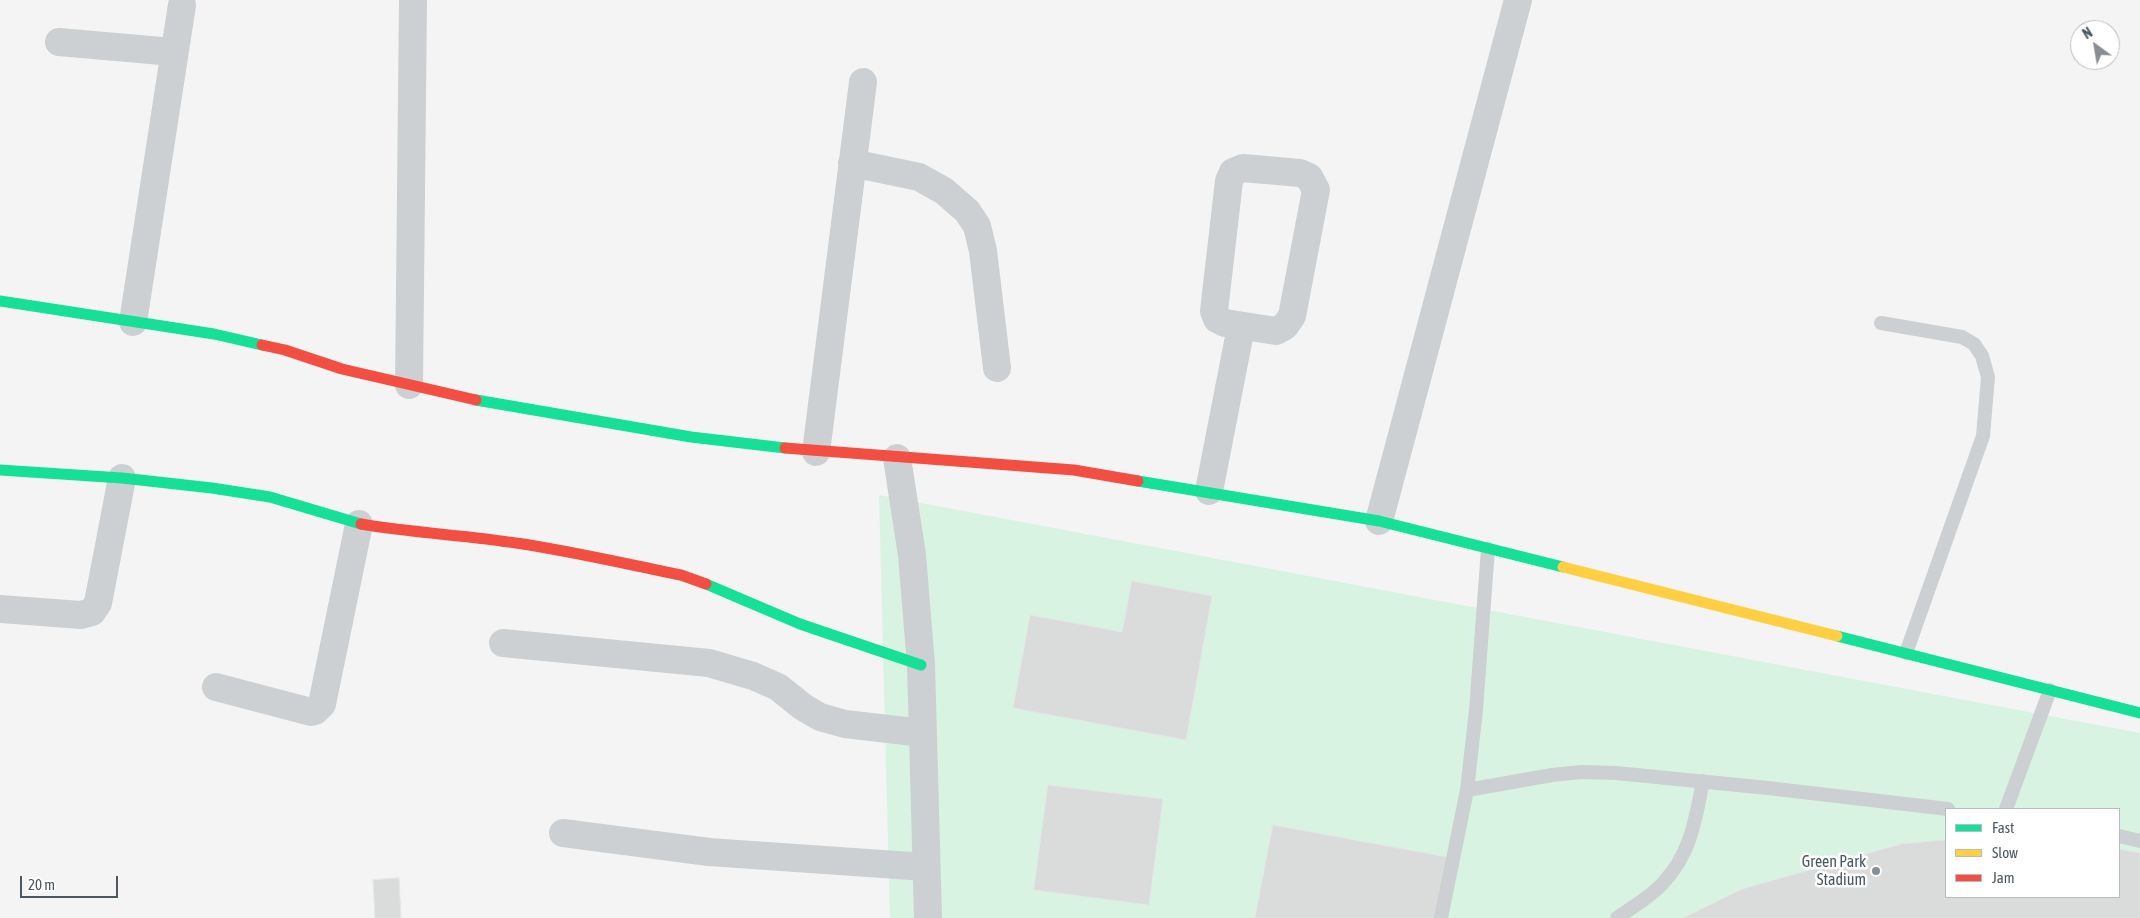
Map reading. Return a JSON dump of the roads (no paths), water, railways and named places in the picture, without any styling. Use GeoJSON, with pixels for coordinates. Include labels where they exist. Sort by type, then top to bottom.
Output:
{"type":"FeatureCollection","features":[{"type":"Feature","properties":{"kind":"street"},"geometry":{"type":"LineString","coordinates":[[409,385],[413,0]]}},
{"type":"Feature","properties":{"kind":"street"},"geometry":{"type":"LineString","coordinates":[[1379,521],[1518,0]]}},
{"type":"Feature","properties":{"kind":"street"},"geometry":{"type":"LineString","coordinates":[[134,322],[173,52],[182,5]]}},
{"type":"Feature","properties":{"kind":"street"},"geometry":{"type":"LineString","coordinates":[[59,42],[173,52]]}},
{"type":"Feature","properties":{"kind":"street"},"geometry":{"type":"LineString","coordinates":[[816,452],[863,82]]}},
{"type":"Feature","properties":{"kind":"street"},"geometry":{"type":"LineString","coordinates":[[852,163],[919,177],[944,191],[967,211],[977,226],[983,251],[997,368]]}},
{"type":"Feature","properties":{"kind":"street"},"geometry":{"type":"LineString","coordinates":[[1242,168],[1300,173],[1309,177],[1316,190],[1292,316],[1285,326],[1276,331],[1241,327],[1217,319],[1214,310],[1229,181],[1233,172],[1242,168]]}},
{"type":"Feature","properties":{"kind":"street"},"geometry":{"type":"LineString","coordinates":[[0,301],[214,334],[285,350],[342,369],[472,399],[691,437],[816,452],[1074,470],[1209,491],[1379,521],[2140,713]]}},
{"type":"Feature","properties":{"kind":"street"},"geometry":{"type":"LineString","coordinates":[[1209,491],[1241,327]]}},
{"type":"Feature","properties":{"kind":"street"},"geometry":{"type":"LineString","coordinates":[[897,458],[912,555],[921,665],[928,918]]}},
{"type":"Feature","properties":{"kind":"street"},"geometry":{"type":"LineString","coordinates":[[0,470],[122,478],[212,488],[270,497],[359,524],[405,532],[454,535],[518,543],[681,575],[737,596],[800,624],[921,665]]}},
{"type":"Feature","properties":{"kind":"street"},"geometry":{"type":"LineString","coordinates":[[0,609],[81,614],[92,612],[98,603],[122,478]]}},
{"type":"Feature","properties":{"kind":"street"},"geometry":{"type":"LineString","coordinates":[[216,687],[311,712],[319,708],[322,704],[359,524]]}},
{"type":"Feature","properties":{"kind":"street"},"geometry":{"type":"LineString","coordinates":[[503,642],[709,663],[753,676],[778,687],[803,707],[820,717],[844,724],[923,733]]}},
{"type":"Feature","properties":{"kind":"street"},"geometry":{"type":"LineString","coordinates":[[563,833],[709,852],[926,866]]}},
{"type":"Feature","properties":{"kind":"lane"},"geometry":{"type":"LineString","coordinates":[[1882,323],[1962,338],[1974,344],[1982,356],[1988,377],[1983,436],[1906,653]]}},
{"type":"Feature","properties":{"kind":"lane"},"geometry":{"type":"LineString","coordinates":[[1442,918],[1467,790],[1476,710],[1488,549]]}},
{"type":"Feature","properties":{"kind":"lane"},"geometry":{"type":"LineString","coordinates":[[2006,808],[2050,690]]}},
{"type":"Feature","properties":{"kind":"lane"},"geometry":{"type":"LineString","coordinates":[[1467,790],[1552,775],[1581,772],[1616,773],[1945,809]]}},
{"type":"Feature","properties":{"kind":"lane"},"geometry":{"type":"LineString","coordinates":[[1617,918],[1662,885],[1682,858],[1692,835],[1703,781]]}},
{"type":"Feature","properties":{"kind":"lane"},"geometry":{"type":"LineString","coordinates":[[2120,836],[2140,842]]}},
{"type":"Feature","properties":{"kind":"place","name":"Green Park Stadium"},"geometry":{"type":"Point","coordinates":[1876,871]}}]}
